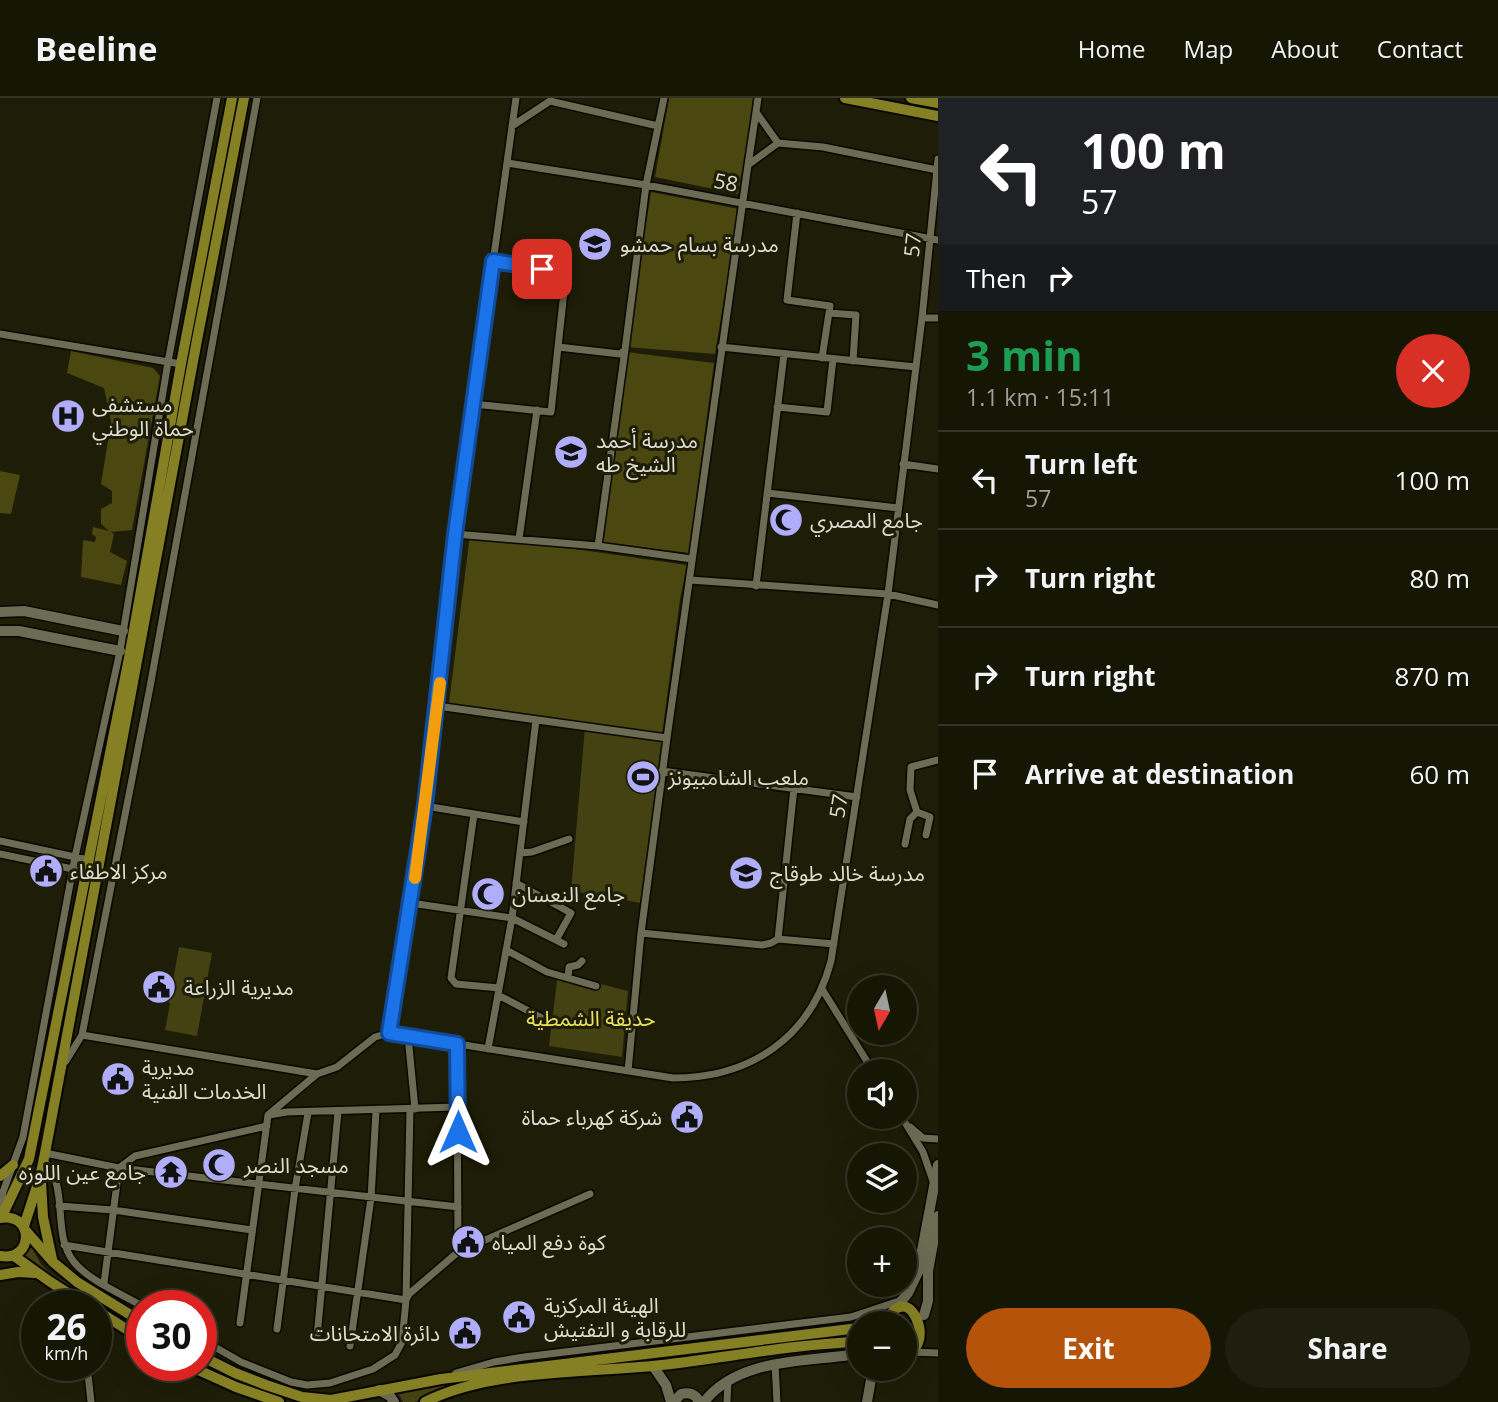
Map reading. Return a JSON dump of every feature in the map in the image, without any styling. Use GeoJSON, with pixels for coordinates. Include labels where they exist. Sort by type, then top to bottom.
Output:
{"type":"FeatureCollection","features":[{"type":"Feature","properties":{"kind":"main road"},"geometry":{"type":"LineString","coordinates":[[126,1312],[77,1282],[52,1262],[13,1218],[0,1218],[29,1159],[129,658],[232,98]]}},
{"type":"Feature","properties":{"kind":"main road"},"geometry":{"type":"LineString","coordinates":[[5,1258],[19,1253],[26,1243],[24,1228],[40,1177],[244,98]]}},
{"type":"Feature","properties":{"kind":"main road"},"geometry":{"type":"LineString","coordinates":[[845,98],[938,116]]}},
{"type":"Feature","properties":{"kind":"main road"},"geometry":{"type":"LineString","coordinates":[[911,98],[938,103]]}},
{"type":"Feature","properties":{"kind":"main road"},"geometry":{"type":"LineString","coordinates":[[0,612],[24,611],[123,631]]}},
{"type":"Feature","properties":{"kind":"main road"},"geometry":{"type":"LineString","coordinates":[[0,631],[19,631],[120,651]]}},
{"type":"Feature","properties":{"kind":"main road"},"geometry":{"type":"LineString","coordinates":[[0,1176],[13,1165]]}},
{"type":"Feature","properties":{"kind":"main road"},"geometry":{"type":"LineString","coordinates":[[894,1311],[915,1279],[920,1265],[938,1165]]}},
{"type":"Feature","properties":{"kind":"main road"},"geometry":{"type":"LineString","coordinates":[[40,1177],[43,1217],[52,1262]]}},
{"type":"Feature","properties":{"kind":"main road"},"geometry":{"type":"LineString","coordinates":[[924,1315],[933,1301],[928,1271],[938,1216]]}},
{"type":"Feature","properties":{"kind":"main road"},"geometry":{"type":"LineString","coordinates":[[5,1258],[37,1273],[62,1290]]}},
{"type":"Feature","properties":{"kind":"main road"},"geometry":{"type":"LineString","coordinates":[[0,1275],[37,1273]]}},
{"type":"Feature","properties":{"kind":"main road"},"geometry":{"type":"LineString","coordinates":[[896,1311],[912,1308],[924,1315],[938,1317]]}},
{"type":"Feature","properties":{"kind":"main road"},"geometry":{"type":"LineString","coordinates":[[917,1349],[928,1338],[929,1326],[924,1315]]}},
{"type":"Feature","properties":{"kind":"main road"},"geometry":{"type":"LineString","coordinates":[[820,1321],[822,1333]]}},
{"type":"Feature","properties":{"kind":"main road"},"geometry":{"type":"LineString","coordinates":[[785,1325],[786,1338]]}},
{"type":"Feature","properties":{"kind":"main road"},"geometry":{"type":"LineString","coordinates":[[217,1364],[302,1397],[331,1400],[369,1395],[441,1379],[847,1330]]}},
{"type":"Feature","properties":{"kind":"main road"},"geometry":{"type":"LineString","coordinates":[[425,1402],[466,1385],[511,1378],[653,1366],[847,1343]]}},
{"type":"Feature","properties":{"kind":"main road"},"geometry":{"type":"LineString","coordinates":[[704,1402],[728,1381],[751,1370],[775,1364],[847,1355]]}},
{"type":"Feature","properties":{"kind":"main road"},"geometry":{"type":"LineString","coordinates":[[235,1373],[241,1362]]}},
{"type":"Feature","properties":{"kind":"main road"},"geometry":{"type":"LineString","coordinates":[[653,1366],[666,1385],[673,1402],[681,1394],[689,1393],[699,1402]]}},
{"type":"Feature","properties":{"kind":"main road"},"geometry":{"type":"LineString","coordinates":[[217,1378],[279,1402]]}},
{"type":"Feature","properties":{"kind":"main road"},"geometry":{"type":"LineString","coordinates":[[867,1402],[871,1381]]}},
{"type":"Feature","properties":{"kind":"main road"},"geometry":{"type":"LineString","coordinates":[[369,1395],[390,1396],[394,1402]]}},
{"type":"Feature","properties":{"kind":"street"},"geometry":{"type":"LineString","coordinates":[[0,1218],[3,1192],[23,1136],[72,870],[120,651],[168,362],[218,98]]}},
{"type":"Feature","properties":{"kind":"street"},"geometry":{"type":"LineString","coordinates":[[56,1092],[67,1059],[82,1035],[155,660],[257,98]]}},
{"type":"Feature","properties":{"kind":"street"},"geometry":{"type":"LineString","coordinates":[[240,1323],[268,1115],[317,1074],[337,1067],[375,1037],[389,1033],[425,806],[455,534],[516,98]]}},
{"type":"Feature","properties":{"kind":"street"},"geometry":{"type":"LineString","coordinates":[[598,546],[646,185],[664,98]]}},
{"type":"Feature","properties":{"kind":"street"},"geometry":{"type":"LineString","coordinates":[[628,1071],[641,933],[662,771],[758,98]]}},
{"type":"Feature","properties":{"kind":"street"},"geometry":{"type":"LineString","coordinates":[[512,126],[550,99],[658,126]]}},
{"type":"Feature","properties":{"kind":"street"},"geometry":{"type":"LineString","coordinates":[[756,112],[778,143]]}},
{"type":"Feature","properties":{"kind":"street"},"geometry":{"type":"LineString","coordinates":[[748,164],[778,143],[823,147],[937,170]]}},
{"type":"Feature","properties":{"kind":"street","name":"57"},"geometry":{"type":"LineString","coordinates":[[389,1033],[685,1078],[741,1067],[781,1045],[811,1009],[822,989],[831,961],[888,594],[934,239],[938,159]]}},
{"type":"Feature","properties":{"kind":"street","name":"58"},"geometry":{"type":"LineString","coordinates":[[507,163],[646,185],[934,239]]}},
{"type":"Feature","properties":{"kind":"street"},"geometry":{"type":"LineString","coordinates":[[797,212],[787,300],[830,306],[822,358]]}},
{"type":"Feature","properties":{"kind":"street"},"geometry":{"type":"LineString","coordinates":[[473,404],[551,412],[566,273],[493,261]]}},
{"type":"Feature","properties":{"kind":"street"},"geometry":{"type":"LineString","coordinates":[[829,313],[856,315],[853,361]]}},
{"type":"Feature","properties":{"kind":"street"},"geometry":{"type":"LineString","coordinates":[[922,318],[938,318]]}},
{"type":"Feature","properties":{"kind":"street"},"geometry":{"type":"LineString","coordinates":[[0,334],[181,364]]}},
{"type":"Feature","properties":{"kind":"street"},"geometry":{"type":"LineString","coordinates":[[558,346],[620,354],[625,350]]}},
{"type":"Feature","properties":{"kind":"street"},"geometry":{"type":"LineString","coordinates":[[721,347],[916,367]]}},
{"type":"Feature","properties":{"kind":"street"},"geometry":{"type":"LineString","coordinates":[[756,586],[784,354]]}},
{"type":"Feature","properties":{"kind":"street"},"geometry":{"type":"LineString","coordinates":[[777,407],[827,412],[833,359]]}},
{"type":"Feature","properties":{"kind":"street"},"geometry":{"type":"LineString","coordinates":[[519,539],[537,410]]}},
{"type":"Feature","properties":{"kind":"street"},"geometry":{"type":"LineString","coordinates":[[903,464],[938,469]]}},
{"type":"Feature","properties":{"kind":"street"},"geometry":{"type":"LineString","coordinates":[[768,493],[898,508]]}},
{"type":"Feature","properties":{"kind":"street"},"geometry":{"type":"LineString","coordinates":[[455,534],[598,546],[692,559]]}},
{"type":"Feature","properties":{"kind":"street"},"geometry":{"type":"LineString","coordinates":[[690,580],[888,594],[938,606]]}},
{"type":"Feature","properties":{"kind":"street"},"geometry":{"type":"LineString","coordinates":[[437,706],[667,737]]}},
{"type":"Feature","properties":{"kind":"street"},"geometry":{"type":"LineString","coordinates":[[488,1049],[512,918],[536,720]]}},
{"type":"Feature","properties":{"kind":"street"},"geometry":{"type":"LineString","coordinates":[[917,812],[910,790],[911,763],[938,760]]}},
{"type":"Feature","properties":{"kind":"street"},"geometry":{"type":"LineString","coordinates":[[662,771],[857,797]]}},
{"type":"Feature","properties":{"kind":"street"},"geometry":{"type":"LineString","coordinates":[[778,939],[794,789]]}},
{"type":"Feature","properties":{"kind":"street"},"geometry":{"type":"LineString","coordinates":[[425,806],[524,822]]}},
{"type":"Feature","properties":{"kind":"street"},"geometry":{"type":"LineString","coordinates":[[917,812],[930,817]]}},
{"type":"Feature","properties":{"kind":"street"},"geometry":{"type":"LineString","coordinates":[[905,844],[910,819],[917,812]]}},
{"type":"Feature","properties":{"kind":"street"},"geometry":{"type":"LineString","coordinates":[[926,835],[930,817],[938,812]]}},
{"type":"Feature","properties":{"kind":"street"},"geometry":{"type":"LineString","coordinates":[[474,814],[452,983],[498,992],[544,1019]]}},
{"type":"Feature","properties":{"kind":"street"},"geometry":{"type":"LineString","coordinates":[[520,853],[532,852],[569,839]]}},
{"type":"Feature","properties":{"kind":"street"},"geometry":{"type":"LineString","coordinates":[[0,841],[89,860]]}},
{"type":"Feature","properties":{"kind":"street"},"geometry":{"type":"LineString","coordinates":[[0,855],[87,873]]}},
{"type":"Feature","properties":{"kind":"street"},"geometry":{"type":"LineString","coordinates":[[411,903],[512,918],[560,942],[571,913],[516,883]]}},
{"type":"Feature","properties":{"kind":"street"},"geometry":{"type":"LineString","coordinates":[[641,933],[762,945],[778,939],[834,944]]}},
{"type":"Feature","properties":{"kind":"street"},"geometry":{"type":"LineString","coordinates":[[506,950],[547,972],[596,986]]}},
{"type":"Feature","properties":{"kind":"street"},"geometry":{"type":"LineString","coordinates":[[568,978],[569,967],[582,961]]}},
{"type":"Feature","properties":{"kind":"street"},"geometry":{"type":"LineString","coordinates":[[822,989],[866,1059]]}},
{"type":"Feature","properties":{"kind":"street"},"geometry":{"type":"LineString","coordinates":[[82,1035],[317,1074]]}},
{"type":"Feature","properties":{"kind":"street"},"geometry":{"type":"LineString","coordinates":[[217,1348],[241,1362],[291,1382],[307,1385],[330,1383],[373,1369],[392,1359],[400,1346],[406,1300],[413,1109],[408,1036]]}},
{"type":"Feature","properties":{"kind":"street"},"geometry":{"type":"LineString","coordinates":[[457,1044],[458,1252]]}},
{"type":"Feature","properties":{"kind":"street"},"geometry":{"type":"LineString","coordinates":[[268,1115],[287,1112],[457,1107]]}},
{"type":"Feature","properties":{"kind":"street"},"geometry":{"type":"LineString","coordinates":[[350,1346],[371,1198],[376,1111]]}},
{"type":"Feature","properties":{"kind":"street"},"geometry":{"type":"LineString","coordinates":[[317,1337],[338,1112]]}},
{"type":"Feature","properties":{"kind":"street"},"geometry":{"type":"LineString","coordinates":[[278,1329],[295,1189],[308,1113]]}},
{"type":"Feature","properties":{"kind":"street"},"geometry":{"type":"LineString","coordinates":[[104,1283],[119,1168],[135,1156],[267,1126]]}},
{"type":"Feature","properties":{"kind":"street"},"geometry":{"type":"LineString","coordinates":[[909,1129],[926,1158],[934,1188]]}},
{"type":"Feature","properties":{"kind":"street"},"geometry":{"type":"LineString","coordinates":[[914,1129],[923,1138],[938,1139]]}},
{"type":"Feature","properties":{"kind":"street"},"geometry":{"type":"LineString","coordinates":[[44,1157],[458,1208]]}},
{"type":"Feature","properties":{"kind":"street"},"geometry":{"type":"LineString","coordinates":[[44,1157],[53,1174],[64,1245],[76,1266],[126,1296]]}},
{"type":"Feature","properties":{"kind":"street"},"geometry":{"type":"LineString","coordinates":[[406,1300],[414,1288],[458,1252],[590,1194]]}},
{"type":"Feature","properties":{"kind":"street"},"geometry":{"type":"LineString","coordinates":[[59,1206],[113,1210],[252,1230]]}},
{"type":"Feature","properties":{"kind":"street"},"geometry":{"type":"LineString","coordinates":[[64,1245],[406,1300]]}},
{"type":"Feature","properties":{"kind":"street"},"geometry":{"type":"LineString","coordinates":[[441,1379],[476,1367],[524,1357],[851,1317],[903,1300]]}},
{"type":"Feature","properties":{"kind":"street"},"geometry":{"type":"LineString","coordinates":[[917,1352],[938,1353]]}},
{"type":"Feature","properties":{"kind":"street"},"geometry":{"type":"LineString","coordinates":[[775,1364],[777,1402]]}},
{"type":"Feature","properties":{"kind":"street"},"geometry":{"type":"LineString","coordinates":[[89,1381],[91,1402]]}},
{"type":"Feature","properties":{"kind":"street"},"geometry":{"type":"LineString","coordinates":[[727,1402],[728,1381]]}},
{"type":"Feature","properties":{"kind":"green space"},"geometry":{"type":"Polygon","coordinates":[[[585,727],[663,740],[641,903],[571,891],[585,727]]]}},
{"type":"Feature","properties":{"kind":"green space"},"geometry":{"type":"Polygon","coordinates":[[[179,947],[212,953],[197,1036],[165,1030],[170,1004],[163,993],[163,987],[173,981],[179,947]]]}},
{"type":"Feature","properties":{"kind":"green space","name":"حديقة الشمطية"},"geometry":{"type":"Polygon","coordinates":[[[558,973],[628,991],[622,1057],[549,1046],[558,973]]]}},
{"type":"Feature","properties":{"kind":"green space"},"geometry":{"type":"Polygon","coordinates":[[[29,1248],[32,1248],[49,1272],[78,1290],[73,1290],[22,1258],[29,1248]]]}},
{"type":"Feature","properties":{"kind":"green space"},"geometry":{"type":"Polygon","coordinates":[[[112,1311],[126,1320],[126,1323],[112,1314],[112,1311]]]}},
{"type":"Feature","properties":{"kind":"green space"},"geometry":{"type":"Polygon","coordinates":[[[494,1376],[460,1382],[415,1402],[403,1402],[397,1391],[460,1379],[494,1376]]]}},
{"type":"Feature","properties":{"kind":"shaded area"},"geometry":{"type":"Polygon","coordinates":[[[669,98],[755,98],[738,194],[655,177],[669,98]]]}},
{"type":"Feature","properties":{"kind":"shaded area"},"geometry":{"type":"Polygon","coordinates":[[[651,192],[739,209],[715,354],[626,347],[651,192]]]}},
{"type":"Feature","properties":{"kind":"shaded area"},"geometry":{"type":"Polygon","coordinates":[[[71,351],[153,368],[160,376],[132,530],[111,532],[114,534],[110,552],[127,561],[121,585],[81,577],[83,540],[95,542],[93,527],[109,531],[101,524],[101,509],[112,503],[112,491],[101,484],[111,422],[104,388],[67,373],[71,351]]]}},
{"type":"Feature","properties":{"kind":"shaded area"},"geometry":{"type":"Polygon","coordinates":[[[626,352],[714,363],[689,553],[599,542],[626,352]]]}},
{"type":"Feature","properties":{"kind":"shaded area"},"geometry":{"type":"Polygon","coordinates":[[[0,471],[20,475],[11,514],[0,513],[0,471]]]}},
{"type":"Feature","properties":{"kind":"shaded area"},"geometry":{"type":"Polygon","coordinates":[[[470,534],[687,565],[662,735],[449,703],[470,534]]]}},
{"type":"Feature","properties":{"kind":"slow traffic"},"geometry":{"type":"LineString","coordinates":[[415,878],[440,683]]}},
{"type":"Feature","properties":{"kind":"place","name":"مدرسة بسام حمشو"},"geometry":{"type":"Point","coordinates":[595,244]}},
{"type":"Feature","properties":{"kind":"place","name":"مستشفى حماة الوطني"},"geometry":{"type":"Point","coordinates":[68,416]}},
{"type":"Feature","properties":{"kind":"place","name":"مدرسة أحمد الشيخ طه"},"geometry":{"type":"Point","coordinates":[571,452]}},
{"type":"Feature","properties":{"kind":"place","name":"جامع المصري"},"geometry":{"type":"Point","coordinates":[786,520]}},
{"type":"Feature","properties":{"kind":"place","name":"ملعب الشامبيونز"},"geometry":{"type":"Point","coordinates":[643,777]}},
{"type":"Feature","properties":{"kind":"place","name":"مركز الاطفاء"},"geometry":{"type":"Point","coordinates":[46,871]}},
{"type":"Feature","properties":{"kind":"place","name":"مدرسة خالد طوقاج"},"geometry":{"type":"Point","coordinates":[746,873]}},
{"type":"Feature","properties":{"kind":"place","name":"جامع النعسان"},"geometry":{"type":"Point","coordinates":[488,894]}},
{"type":"Feature","properties":{"kind":"place","name":"مديرية الزراعة"},"geometry":{"type":"Point","coordinates":[159,987]}},
{"type":"Feature","properties":{"kind":"place","name":"مديرية الخدمات الفنية"},"geometry":{"type":"Point","coordinates":[118,1079]}},
{"type":"Feature","properties":{"kind":"place","name":"شركة كهرباء حماة"},"geometry":{"type":"Point","coordinates":[687,1117]}},
{"type":"Feature","properties":{"kind":"place","name":"مسجد النصر"},"geometry":{"type":"Point","coordinates":[219,1165]}},
{"type":"Feature","properties":{"kind":"place","name":"جامع عين اللوزه"},"geometry":{"type":"Point","coordinates":[171,1172]}},
{"type":"Feature","properties":{"kind":"place","name":"كوة دفع المياه"},"geometry":{"type":"Point","coordinates":[468,1242]}},
{"type":"Feature","properties":{"kind":"place","name":"الهيئة المركزية للرقابة و التفتيش"},"geometry":{"type":"Point","coordinates":[519,1317]}},
{"type":"Feature","properties":{"kind":"place","name":"دائرة الامتحانات"},"geometry":{"type":"Point","coordinates":[465,1333]}},
{"type":"Feature","properties":{"kind":"route"},"geometry":{"type":"LineString","coordinates":[[458,1132],[457,1044],[389,1033],[425,806],[455,534],[493,261],[542,269]]}}]}
